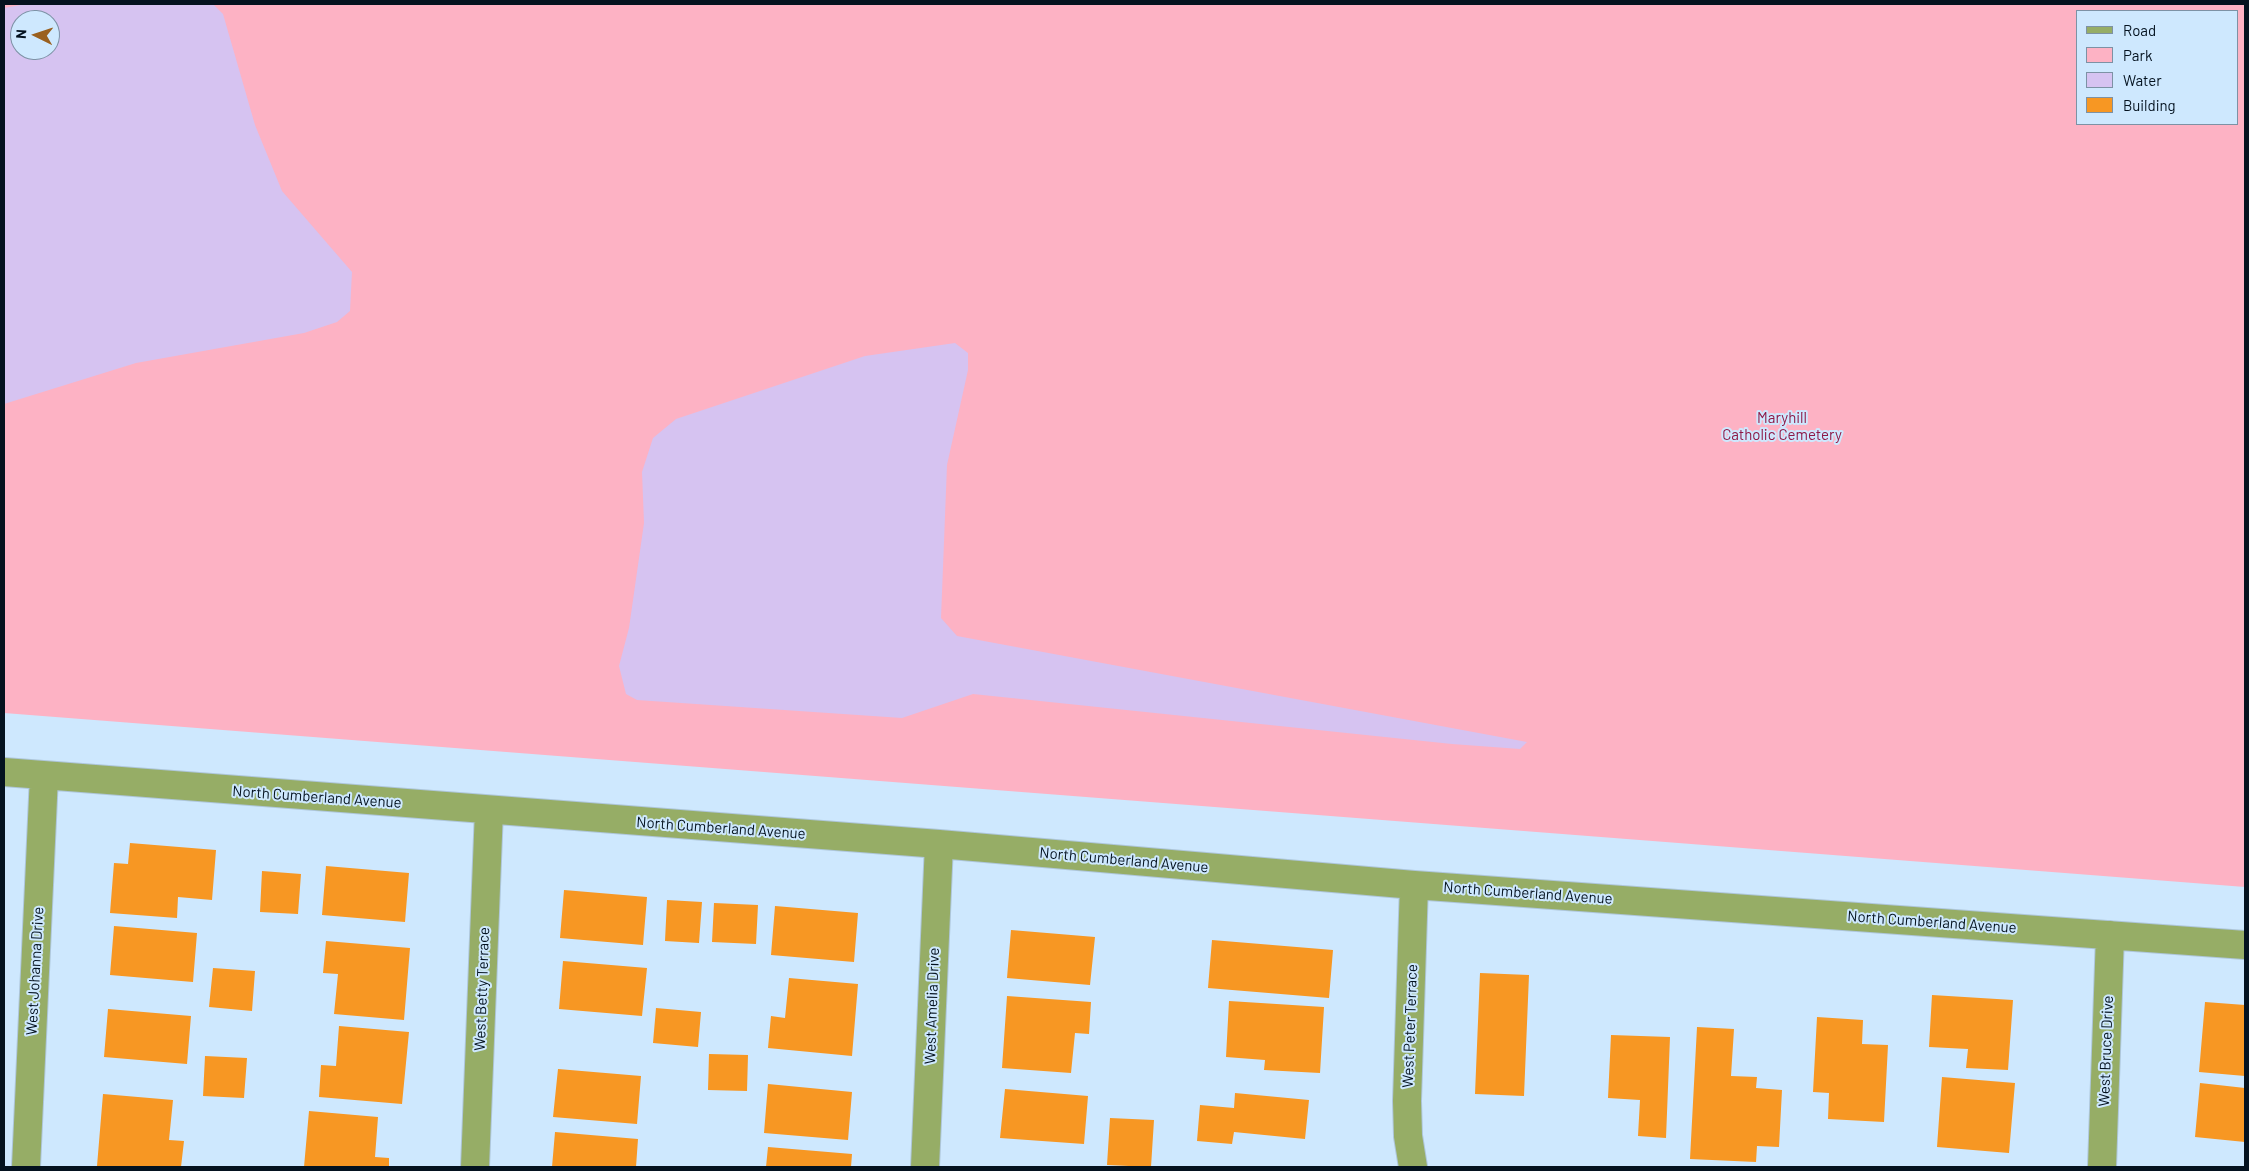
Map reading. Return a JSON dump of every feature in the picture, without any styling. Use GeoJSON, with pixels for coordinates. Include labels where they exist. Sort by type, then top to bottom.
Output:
{"type":"FeatureCollection","features":[{"type":"Feature","properties":{"kind":"street","name":"North Cumberland Avenue"},"geometry":{"type":"LineString","coordinates":[[4,772],[938,844],[1414,885],[2245,946]]}},
{"type":"Feature","properties":{"kind":"street","name":"West Johanna Drive"},"geometry":{"type":"LineString","coordinates":[[26,1167],[44,776]]}},
{"type":"Feature","properties":{"kind":"street","name":"West Betty Terrace"},"geometry":{"type":"LineString","coordinates":[[475,1167],[489,810]]}},
{"type":"Feature","properties":{"kind":"street","name":"West Amelia Drive"},"geometry":{"type":"LineString","coordinates":[[925,1167],[938,844]]}},
{"type":"Feature","properties":{"kind":"street","name":"West Peter Terrace"},"geometry":{"type":"LineString","coordinates":[[1413,1167],[1408,1136],[1408,1101],[1414,885]]}},
{"type":"Feature","properties":{"kind":"street","name":"West Bruce Drive"},"geometry":{"type":"LineString","coordinates":[[2102,1167],[2110,935]]}},
{"type":"Feature","properties":{"kind":"green space","name":"Maryhill Catholic Cemetery"},"geometry":{"type":"Polygon","coordinates":[[[4,4],[2245,4],[2245,887],[4,713],[4,4]]]}},
{"type":"Feature","properties":{"kind":"water"},"geometry":{"type":"Polygon","coordinates":[[[26,4],[213,4],[223,14],[255,125],[282,191],[352,272],[350,311],[337,322],[304,333],[136,363],[4,404],[4,8],[26,4]]]}},
{"type":"Feature","properties":{"kind":"water"},"geometry":{"type":"Polygon","coordinates":[[[955,343],[968,353],[968,370],[947,465],[941,618],[957,636],[1527,742],[1520,749],[1452,744],[973,694],[902,718],[637,700],[626,694],[619,666],[629,628],[644,523],[642,472],[653,438],[676,419],[865,356],[955,343]]]}},
{"type":"Feature","properties":{"kind":"building"},"geometry":{"type":"Polygon","coordinates":[[[130,843],[216,850],[212,900],[178,897],[177,918],[110,913],[114,863],[128,864],[130,843]]]}},
{"type":"Feature","properties":{"kind":"building"},"geometry":{"type":"Polygon","coordinates":[[[326,866],[409,873],[405,922],[322,915],[326,866]]]}},
{"type":"Feature","properties":{"kind":"building"},"geometry":{"type":"Polygon","coordinates":[[[262,871],[301,874],[298,914],[260,912],[262,871]]]}},
{"type":"Feature","properties":{"kind":"building"},"geometry":{"type":"Polygon","coordinates":[[[564,890],[647,897],[643,945],[560,938],[564,890]]]}},
{"type":"Feature","properties":{"kind":"building"},"geometry":{"type":"Polygon","coordinates":[[[667,900],[702,902],[699,943],[665,941],[667,900]]]}},
{"type":"Feature","properties":{"kind":"building"},"geometry":{"type":"Polygon","coordinates":[[[714,903],[758,905],[756,944],[712,942],[714,903]]]}},
{"type":"Feature","properties":{"kind":"building"},"geometry":{"type":"Polygon","coordinates":[[[775,906],[858,913],[854,962],[771,955],[775,906]]]}},
{"type":"Feature","properties":{"kind":"building"},"geometry":{"type":"Polygon","coordinates":[[[114,926],[197,933],[193,982],[110,975],[114,926]]]}},
{"type":"Feature","properties":{"kind":"building"},"geometry":{"type":"Polygon","coordinates":[[[1011,930],[1095,937],[1090,985],[1007,978],[1011,930]]]}},
{"type":"Feature","properties":{"kind":"building"},"geometry":{"type":"Polygon","coordinates":[[[1212,940],[1333,950],[1329,998],[1208,988],[1212,940]]]}},
{"type":"Feature","properties":{"kind":"building"},"geometry":{"type":"Polygon","coordinates":[[[326,941],[410,948],[404,1020],[334,1014],[338,974],[323,973],[326,941]]]}},
{"type":"Feature","properties":{"kind":"building"},"geometry":{"type":"Polygon","coordinates":[[[563,961],[647,968],[642,1016],[559,1009],[563,961]]]}},
{"type":"Feature","properties":{"kind":"building"},"geometry":{"type":"Polygon","coordinates":[[[213,968],[255,971],[252,1011],[209,1007],[213,968]]]}},
{"type":"Feature","properties":{"kind":"building"},"geometry":{"type":"Polygon","coordinates":[[[1480,973],[1529,975],[1524,1096],[1475,1094],[1480,973]]]}},
{"type":"Feature","properties":{"kind":"building"},"geometry":{"type":"Polygon","coordinates":[[[789,978],[858,984],[852,1056],[768,1048],[771,1016],[785,1018],[789,978]]]}},
{"type":"Feature","properties":{"kind":"building"},"geometry":{"type":"Polygon","coordinates":[[[1932,995],[2013,1000],[2008,1070],[1966,1068],[1968,1049],[1929,1047],[1932,995]]]}},
{"type":"Feature","properties":{"kind":"building"},"geometry":{"type":"Polygon","coordinates":[[[1007,996],[1091,1002],[1089,1034],[1075,1033],[1071,1073],[1002,1068],[1007,996]]]}},
{"type":"Feature","properties":{"kind":"building"},"geometry":{"type":"Polygon","coordinates":[[[1229,1001],[1324,1007],[1320,1073],[1264,1070],[1265,1060],[1226,1057],[1229,1001]]]}},
{"type":"Feature","properties":{"kind":"building"},"geometry":{"type":"Polygon","coordinates":[[[2205,1002],[2245,1005],[2245,1076],[2199,1072],[2205,1002]]]}},
{"type":"Feature","properties":{"kind":"building"},"geometry":{"type":"Polygon","coordinates":[[[656,1008],[701,1012],[698,1047],[653,1043],[656,1008]]]}},
{"type":"Feature","properties":{"kind":"building"},"geometry":{"type":"Polygon","coordinates":[[[108,1009],[191,1016],[187,1064],[104,1057],[108,1009]]]}},
{"type":"Feature","properties":{"kind":"building"},"geometry":{"type":"Polygon","coordinates":[[[1817,1017],[1863,1020],[1862,1044],[1888,1045],[1884,1122],[1828,1119],[1829,1093],[1813,1092],[1817,1017]]]}},
{"type":"Feature","properties":{"kind":"building"},"geometry":{"type":"Polygon","coordinates":[[[339,1026],[409,1032],[402,1104],[319,1097],[321,1065],[336,1066],[339,1026]]]}},
{"type":"Feature","properties":{"kind":"building"},"geometry":{"type":"Polygon","coordinates":[[[1697,1027],[1734,1029],[1731,1076],[1757,1077],[1756,1088],[1782,1090],[1779,1147],[1757,1146],[1756,1162],[1690,1159],[1697,1027]]]}},
{"type":"Feature","properties":{"kind":"building"},"geometry":{"type":"Polygon","coordinates":[[[1611,1035],[1670,1037],[1666,1138],[1638,1136],[1640,1100],[1608,1098],[1611,1035]]]}},
{"type":"Feature","properties":{"kind":"building"},"geometry":{"type":"Polygon","coordinates":[[[709,1054],[748,1055],[747,1091],[708,1090],[709,1054]]]}},
{"type":"Feature","properties":{"kind":"building"},"geometry":{"type":"Polygon","coordinates":[[[205,1056],[247,1058],[244,1098],[203,1096],[205,1056]]]}},
{"type":"Feature","properties":{"kind":"building"},"geometry":{"type":"Polygon","coordinates":[[[558,1069],[641,1076],[637,1124],[553,1117],[558,1069]]]}},
{"type":"Feature","properties":{"kind":"building"},"geometry":{"type":"Polygon","coordinates":[[[1942,1077],[2015,1083],[2009,1153],[1937,1147],[1942,1077]]]}},
{"type":"Feature","properties":{"kind":"building"},"geometry":{"type":"Polygon","coordinates":[[[2200,1083],[2245,1088],[2245,1142],[2195,1137],[2200,1083]]]}},
{"type":"Feature","properties":{"kind":"building"},"geometry":{"type":"Polygon","coordinates":[[[768,1084],[852,1092],[848,1140],[764,1133],[768,1084]]]}},
{"type":"Feature","properties":{"kind":"building"},"geometry":{"type":"Polygon","coordinates":[[[1005,1089],[1088,1096],[1084,1144],[1000,1138],[1005,1089]]]}},
{"type":"Feature","properties":{"kind":"building"},"geometry":{"type":"Polygon","coordinates":[[[1235,1093],[1309,1100],[1305,1139],[1234,1132],[1232,1144],[1197,1141],[1200,1105],[1234,1108],[1235,1093]]]}},
{"type":"Feature","properties":{"kind":"building"},"geometry":{"type":"Polygon","coordinates":[[[103,1094],[173,1100],[169,1140],[184,1141],[181,1167],[97,1166],[103,1094]]]}},
{"type":"Feature","properties":{"kind":"building"},"geometry":{"type":"Polygon","coordinates":[[[309,1111],[378,1117],[375,1157],[389,1158],[389,1167],[304,1167],[309,1111]]]}},
{"type":"Feature","properties":{"kind":"building"},"geometry":{"type":"Polygon","coordinates":[[[1110,1118],[1154,1120],[1151,1167],[1107,1165],[1110,1118]]]}},
{"type":"Feature","properties":{"kind":"building"},"geometry":{"type":"Polygon","coordinates":[[[555,1132],[638,1139],[636,1167],[552,1167],[555,1132]]]}},
{"type":"Feature","properties":{"kind":"building"},"geometry":{"type":"Polygon","coordinates":[[[768,1147],[852,1154],[851,1167],[766,1167],[768,1147]]]}}]}
